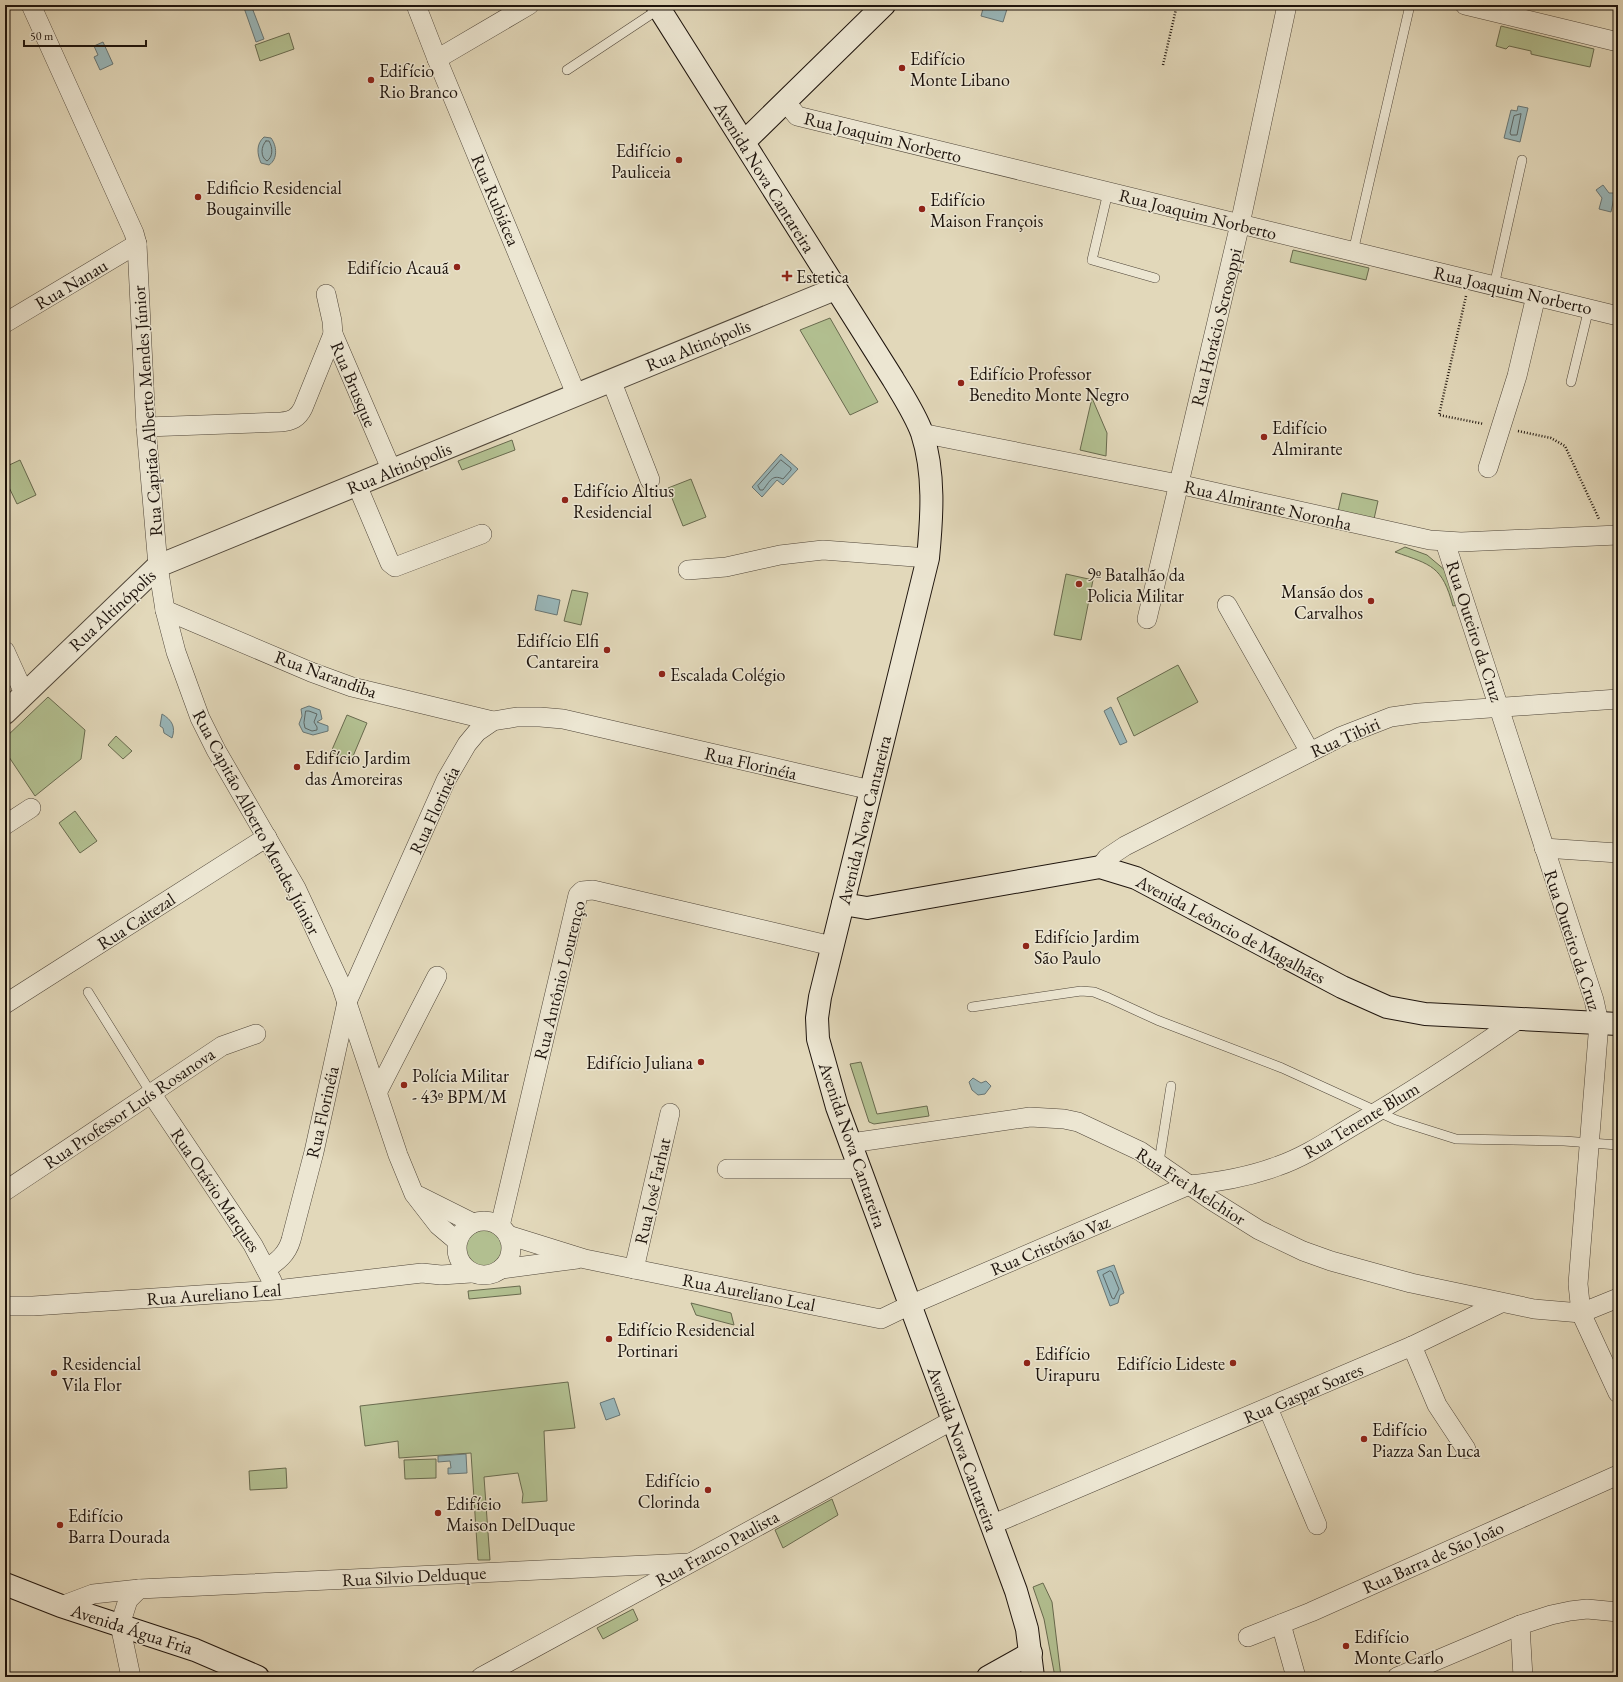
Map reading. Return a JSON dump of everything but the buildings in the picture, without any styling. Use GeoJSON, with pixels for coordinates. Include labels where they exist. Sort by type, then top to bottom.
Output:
{"type":"FeatureCollection","features":[{"type":"Feature","properties":{"kind":"main road"},"geometry":{"type":"LineString","coordinates":[[744,142],[784,101],[884,5]]}},
{"type":"Feature","properties":{"kind":"main road","name":"Avenida Nova Cantareira"},"geometry":{"type":"LineString","coordinates":[[658,7],[893,379],[922,433],[930,476],[932,500],[928,558],[820,997],[817,1030],[837,1107],[1023,1613],[1031,1653],[1033,1677]]}},
{"type":"Feature","properties":{"kind":"main road","name":"Rua Altinópolis"},"geometry":{"type":"LineString","coordinates":[[5,713],[24,693],[158,566],[835,289]]}},
{"type":"Feature","properties":{"kind":"main road","name":"Avenida Leôncio de Magalhães"},"geometry":{"type":"LineString","coordinates":[[843,904],[867,908],[1100,867],[1136,878],[1342,987],[1386,1007],[1425,1014],[1609,1024]]}},
{"type":"Feature","properties":{"kind":"main road","name":"Avenida Água Fria"},"geometry":{"type":"LineString","coordinates":[[5,1584],[61,1606],[195,1650],[258,1677]]}},
{"type":"Feature","properties":{"kind":"main road"},"geometry":{"type":"LineString","coordinates":[[1003,1674],[1031,1653]]}},
{"type":"Feature","properties":{"kind":"street","name":"Rua Capitão Alberto Mendes Júnior"},"geometry":{"type":"LineString","coordinates":[[31,5],[130,223],[137,244],[146,427],[158,566],[165,610],[176,652],[200,718],[216,750],[268,837],[307,909],[333,968],[347,1002],[378,1091],[398,1155],[414,1194],[457,1249]]}},
{"type":"Feature","properties":{"kind":"street","name":"Rua Rubiácea"},"geometry":{"type":"LineString","coordinates":[[416,5],[576,394]]}},
{"type":"Feature","properties":{"kind":"street"},"geometry":{"type":"LineString","coordinates":[[437,59],[529,5]]}},
{"type":"Feature","properties":{"kind":"street","name":"Rua Horácio Scrosoppi"},"geometry":{"type":"LineString","coordinates":[[1147,619],[1240,224],[1287,5]]}},
{"type":"Feature","properties":{"kind":"street"},"geometry":{"type":"LineString","coordinates":[[1465,5],[1618,42]]}},
{"type":"Feature","properties":{"kind":"street","name":"Rua Joaquim Norberto"},"geometry":{"type":"LineString","coordinates":[[784,101],[797,116],[1618,316]]}},
{"type":"Feature","properties":{"kind":"street","name":"Rua Nanau"},"geometry":{"type":"LineString","coordinates":[[5,323],[137,244]]}},
{"type":"Feature","properties":{"kind":"street","name":"Rua Brusque"},"geometry":{"type":"LineString","coordinates":[[326,294],[332,321],[333,334],[392,471]]}},
{"type":"Feature","properties":{"kind":"street"},"geometry":{"type":"LineString","coordinates":[[1488,468],[1517,376],[1536,296]]}},
{"type":"Feature","properties":{"kind":"street"},"geometry":{"type":"LineString","coordinates":[[146,427],[281,422],[293,420],[300,414],[303,408],[333,334]]}},
{"type":"Feature","properties":{"kind":"street"},"geometry":{"type":"LineString","coordinates":[[611,380],[650,480]]}},
{"type":"Feature","properties":{"kind":"street","name":"Rua Almirante Noronha"},"geometry":{"type":"LineString","coordinates":[[922,433],[1178,484],[1412,537],[1445,542],[1613,535]]}},
{"type":"Feature","properties":{"kind":"street"},"geometry":{"type":"LineString","coordinates":[[357,485],[390,563],[395,568],[482,534]]}},
{"type":"Feature","properties":{"kind":"street","name":"Rua Outeiro da Cruz"},"geometry":{"type":"LineString","coordinates":[[1445,542],[1500,706],[1544,848],[1594,1000],[1609,1024],[1589,1143],[1578,1284],[1581,1312],[1618,1393]]}},
{"type":"Feature","properties":{"kind":"street"},"geometry":{"type":"LineString","coordinates":[[688,570],[726,567],[780,555],[823,550],[928,558]]}},
{"type":"Feature","properties":{"kind":"street"},"geometry":{"type":"LineString","coordinates":[[1228,605],[1310,752]]}},
{"type":"Feature","properties":{"kind":"street","name":"Rua Narandiba"},"geometry":{"type":"LineString","coordinates":[[165,610],[311,672],[352,687],[493,721]]}},
{"type":"Feature","properties":{"kind":"street"},"geometry":{"type":"LineString","coordinates":[[5,651],[24,693]]}},
{"type":"Feature","properties":{"kind":"street","name":"Rua Tibiri"},"geometry":{"type":"LineString","coordinates":[[1100,867],[1107,858],[1125,846],[1310,752],[1370,724],[1391,717],[1419,712],[1618,699]]}},
{"type":"Feature","properties":{"kind":"street","name":"Rua Florinéia"},"geometry":{"type":"LineString","coordinates":[[266,1270],[281,1260],[289,1248],[314,1152],[347,1002],[446,780],[467,744],[478,732],[493,721],[516,717],[563,719],[871,790]]}},
{"type":"Feature","properties":{"kind":"street"},"geometry":{"type":"LineString","coordinates":[[5,824],[31,808]]}},
{"type":"Feature","properties":{"kind":"street","name":"Rua Caitezal"},"geometry":{"type":"LineString","coordinates":[[5,1004],[268,837]]}},
{"type":"Feature","properties":{"kind":"street"},"geometry":{"type":"LineString","coordinates":[[1544,848],[1618,853]]}},
{"type":"Feature","properties":{"kind":"street","name":"Rua Antônio Lourenço"},"geometry":{"type":"LineString","coordinates":[[504,1231],[576,903],[582,891],[593,890],[832,946]]}},
{"type":"Feature","properties":{"kind":"street"},"geometry":{"type":"LineString","coordinates":[[333,968],[343,972],[364,965]]}},
{"type":"Feature","properties":{"kind":"street"},"geometry":{"type":"LineString","coordinates":[[378,1091],[437,976]]}},
{"type":"Feature","properties":{"kind":"street","name":"Rua Tenente Blum"},"geometry":{"type":"LineString","coordinates":[[1189,1185],[1234,1180],[1279,1166],[1305,1154],[1377,1112],[1518,1019]]}},
{"type":"Feature","properties":{"kind":"street","name":"Rua Professor Luís Rosanova"},"geometry":{"type":"LineString","coordinates":[[5,1191],[222,1046],[256,1034]]}},
{"type":"Feature","properties":{"kind":"street"},"geometry":{"type":"LineString","coordinates":[[335,1055],[344,1044],[361,1044]]}},
{"type":"Feature","properties":{"kind":"street","name":"Rua Otávio Marques"},"geometry":{"type":"LineString","coordinates":[[151,1093],[253,1246],[276,1290]]}},
{"type":"Feature","properties":{"kind":"street","name":"Rua José Farhat"},"geometry":{"type":"LineString","coordinates":[[634,1269],[670,1113]]}},
{"type":"Feature","properties":{"kind":"street","name":"Rua Frei Melchior"},"geometry":{"type":"LineString","coordinates":[[851,1143],[1030,1116],[1052,1117],[1078,1122],[1140,1150],[1159,1162],[1189,1185],[1259,1230],[1303,1251],[1374,1274],[1501,1303]]}},
{"type":"Feature","properties":{"kind":"street"},"geometry":{"type":"LineString","coordinates":[[727,1169],[861,1169]]}},
{"type":"Feature","properties":{"kind":"street","name":"Rua Cristóvão Vaz"},"geometry":{"type":"LineString","coordinates":[[910,1305],[1189,1185]]}},
{"type":"Feature","properties":{"kind":"street"},"geometry":{"type":"LineString","coordinates":[[414,1194],[473,1223]]}},
{"type":"Feature","properties":{"kind":"street","name":"Rua Aureliano Leal"},"geometry":{"type":"LineString","coordinates":[[422,1273],[457,1249],[463,1230],[473,1223],[483,1221],[492,1222],[504,1231],[585,1259],[881,1319],[910,1305]]}},
{"type":"Feature","properties":{"kind":"street"},"geometry":{"type":"LineString","coordinates":[[501,1269],[508,1262],[511,1253],[510,1244],[504,1231]]}},
{"type":"Feature","properties":{"kind":"street"},"geometry":{"type":"LineString","coordinates":[[457,1249],[465,1268],[471,1272]]}},
{"type":"Feature","properties":{"kind":"street","name":"Rua Aureliano Leal"},"geometry":{"type":"LineString","coordinates":[[5,1306],[33,1306],[276,1290],[422,1273],[441,1275],[471,1272],[487,1276],[501,1269],[585,1259]]}},
{"type":"Feature","properties":{"kind":"street"},"geometry":{"type":"LineString","coordinates":[[1501,1303],[1548,1310],[1581,1312],[1618,1298]]}},
{"type":"Feature","properties":{"kind":"street","name":"Rua Gaspar Soares"},"geometry":{"type":"LineString","coordinates":[[991,1525],[1412,1346],[1501,1303]]}},
{"type":"Feature","properties":{"kind":"street"},"geometry":{"type":"LineString","coordinates":[[1412,1346],[1437,1405],[1466,1449]]}},
{"type":"Feature","properties":{"kind":"street"},"geometry":{"type":"LineString","coordinates":[[1268,1408],[1317,1525]]}},
{"type":"Feature","properties":{"kind":"street","name":"Rua Franco Paulista"},"geometry":{"type":"LineString","coordinates":[[481,1677],[952,1420]]}},
{"type":"Feature","properties":{"kind":"street","name":"Rua Barra de São João"},"geometry":{"type":"LineString","coordinates":[[1248,1637],[1281,1624],[1618,1475]]}},
{"type":"Feature","properties":{"kind":"street","name":"Rua Silvio Delduque"},"geometry":{"type":"LineString","coordinates":[[61,1606],[93,1594],[139,1589],[689,1564]]}},
{"type":"Feature","properties":{"kind":"street"},"geometry":{"type":"LineString","coordinates":[[132,1677],[120,1625],[128,1600],[139,1589]]}},
{"type":"Feature","properties":{"kind":"street"},"geometry":{"type":"LineString","coordinates":[[1397,1677],[1430,1670],[1520,1625],[1570,1610],[1618,1612]]}},
{"type":"Feature","properties":{"kind":"street"},"geometry":{"type":"LineString","coordinates":[[1281,1624],[1296,1677]]}},
{"type":"Feature","properties":{"kind":"street"},"geometry":{"type":"LineString","coordinates":[[1520,1625],[1522,1677]]}},
{"type":"Feature","properties":{"kind":"lane"},"geometry":{"type":"LineString","coordinates":[[1353,252],[1410,5]]}},
{"type":"Feature","properties":{"kind":"lane"},"geometry":{"type":"LineString","coordinates":[[568,70],[658,7]]}},
{"type":"Feature","properties":{"kind":"lane"},"geometry":{"type":"LineString","coordinates":[[1494,286],[1522,160]]}},
{"type":"Feature","properties":{"kind":"lane"},"geometry":{"type":"LineString","coordinates":[[1108,192],[1092,260],[1155,278]]}},
{"type":"Feature","properties":{"kind":"lane"},"geometry":{"type":"LineString","coordinates":[[1571,382],[1589,308]]}},
{"type":"Feature","properties":{"kind":"lane"},"geometry":{"type":"LineString","coordinates":[[972,1007],[1081,991],[1094,992],[1157,1020],[1289,1071],[1396,1120],[1456,1139],[1618,1145]]}},
{"type":"Feature","properties":{"kind":"lane"},"geometry":{"type":"LineString","coordinates":[[88,992],[151,1093]]}},
{"type":"Feature","properties":{"kind":"lane"},"geometry":{"type":"LineString","coordinates":[[1159,1162],[1171,1086]]}},
{"type":"Feature","properties":{"kind":"path"},"geometry":{"type":"LineString","coordinates":[[1163,65],[1177,5]]}},
{"type":"Feature","properties":{"kind":"path"},"geometry":{"type":"LineString","coordinates":[[1470,280],[1439,415],[1551,438],[1565,446],[1613,535]]}},
{"type":"Feature","properties":{"kind":"green space"},"geometry":{"type":"Polygon","coordinates":[[[1501,26],[1594,49],[1590,67],[1531,54],[1531,51],[1509,46],[1506,49],[1496,46],[1501,26]]]}},
{"type":"Feature","properties":{"kind":"green space"},"geometry":{"type":"Polygon","coordinates":[[[289,33],[294,49],[260,61],[255,45],[289,33]]]}},
{"type":"Feature","properties":{"kind":"green space"},"geometry":{"type":"Polygon","coordinates":[[[1293,250],[1369,268],[1366,280],[1290,262],[1293,250]]]}},
{"type":"Feature","properties":{"kind":"green space"},"geometry":{"type":"Polygon","coordinates":[[[830,318],[878,402],[850,415],[800,330],[830,318]]]}},
{"type":"Feature","properties":{"kind":"green space"},"geometry":{"type":"Polygon","coordinates":[[[1092,398],[1107,433],[1106,456],[1080,450],[1092,398]]]}},
{"type":"Feature","properties":{"kind":"green space"},"geometry":{"type":"Polygon","coordinates":[[[512,440],[515,450],[462,470],[458,461],[512,440]]]}},
{"type":"Feature","properties":{"kind":"green space"},"geometry":{"type":"Polygon","coordinates":[[[20,460],[36,495],[17,504],[5,479],[5,467],[20,460]]]}},
{"type":"Feature","properties":{"kind":"green space"},"geometry":{"type":"Polygon","coordinates":[[[691,479],[706,517],[683,526],[668,488],[691,479]]]}},
{"type":"Feature","properties":{"kind":"green space"},"geometry":{"type":"Polygon","coordinates":[[[1342,493],[1378,501],[1374,519],[1338,511],[1342,493]]]}},
{"type":"Feature","properties":{"kind":"green space"},"geometry":{"type":"Polygon","coordinates":[[[1405,547],[1427,555],[1446,571],[1458,605],[1453,606],[1449,593],[1440,575],[1434,569],[1418,560],[1395,552],[1405,547]]]}},
{"type":"Feature","properties":{"kind":"green space"},"geometry":{"type":"Polygon","coordinates":[[[1066,574],[1093,580],[1081,640],[1054,635],[1066,574]]]}},
{"type":"Feature","properties":{"kind":"green space"},"geometry":{"type":"Polygon","coordinates":[[[572,590],[588,593],[581,625],[564,621],[572,590]]]}},
{"type":"Feature","properties":{"kind":"green space"},"geometry":{"type":"Polygon","coordinates":[[[1178,665],[1198,702],[1134,736],[1117,698],[1178,665]]]}},
{"type":"Feature","properties":{"kind":"green space"},"geometry":{"type":"Polygon","coordinates":[[[48,697],[85,730],[81,759],[35,796],[5,751],[5,738],[48,697]]]}},
{"type":"Feature","properties":{"kind":"green space"},"geometry":{"type":"Polygon","coordinates":[[[347,715],[367,723],[351,761],[331,752],[347,715]]]}},
{"type":"Feature","properties":{"kind":"green space"},"geometry":{"type":"Polygon","coordinates":[[[116,736],[132,751],[123,759],[108,745],[116,736]]]}},
{"type":"Feature","properties":{"kind":"green space"},"geometry":{"type":"Polygon","coordinates":[[[75,811],[97,841],[80,853],[59,823],[75,811]]]}},
{"type":"Feature","properties":{"kind":"green space"},"geometry":{"type":"Polygon","coordinates":[[[861,1062],[877,1114],[927,1106],[929,1116],[874,1124],[869,1122],[850,1064],[861,1062]]]}},
{"type":"Feature","properties":{"kind":"green space"},"geometry":{"type":"Polygon","coordinates":[[[480,1227],[488,1227],[496,1230],[502,1236],[505,1248],[502,1260],[496,1266],[488,1269],[480,1269],[472,1266],[466,1260],[463,1252],[463,1244],[466,1236],[472,1230],[480,1227]]]}},
{"type":"Feature","properties":{"kind":"green space"},"geometry":{"type":"Polygon","coordinates":[[[520,1286],[521,1294],[469,1299],[468,1291],[520,1286]]]}},
{"type":"Feature","properties":{"kind":"green space"},"geometry":{"type":"Polygon","coordinates":[[[691,1303],[731,1313],[734,1325],[696,1315],[691,1303]]]}},
{"type":"Feature","properties":{"kind":"green space"},"geometry":{"type":"Polygon","coordinates":[[[568,1382],[575,1428],[544,1431],[547,1501],[522,1503],[523,1494],[518,1473],[484,1477],[490,1560],[478,1560],[471,1453],[399,1458],[398,1441],[365,1446],[360,1406],[568,1382]]]}},
{"type":"Feature","properties":{"kind":"green space"},"geometry":{"type":"Polygon","coordinates":[[[436,1459],[436,1478],[405,1479],[404,1460],[436,1459]]]}},
{"type":"Feature","properties":{"kind":"green space"},"geometry":{"type":"Polygon","coordinates":[[[286,1468],[287,1488],[250,1490],[249,1471],[286,1468]]]}},
{"type":"Feature","properties":{"kind":"green space"},"geometry":{"type":"Polygon","coordinates":[[[832,1499],[838,1515],[783,1548],[775,1530],[832,1499]]]}},
{"type":"Feature","properties":{"kind":"green space"},"geometry":{"type":"Polygon","coordinates":[[[1043,1583],[1052,1602],[1061,1677],[1055,1677],[1044,1619],[1033,1587],[1043,1583]]]}},
{"type":"Feature","properties":{"kind":"green space"},"geometry":{"type":"Polygon","coordinates":[[[633,1609],[638,1620],[603,1639],[597,1628],[633,1609]]]}},
{"type":"Feature","properties":{"kind":"water"},"geometry":{"type":"Polygon","coordinates":[[[243,5],[251,5],[264,39],[256,42],[243,5]]]}},
{"type":"Feature","properties":{"kind":"water"},"geometry":{"type":"Polygon","coordinates":[[[984,5],[1003,5],[1007,9],[1003,22],[981,16],[984,5]]]}},
{"type":"Feature","properties":{"kind":"water"},"geometry":{"type":"Polygon","coordinates":[[[103,42],[113,64],[100,70],[94,57],[98,55],[94,46],[103,42]]]}},
{"type":"Feature","properties":{"kind":"water"},"geometry":{"type":"Polygon","coordinates":[[[1518,106],[1528,108],[1520,142],[1504,138],[1511,110],[1517,111],[1518,106]]]}},
{"type":"Feature","properties":{"kind":"water"},"geometry":{"type":"Polygon","coordinates":[[[264,137],[271,138],[276,152],[274,159],[269,165],[261,163],[259,156],[258,146],[264,137]]]}},
{"type":"Feature","properties":{"kind":"water"},"geometry":{"type":"Polygon","coordinates":[[[1603,185],[1609,193],[1615,193],[1611,212],[1599,209],[1602,198],[1596,190],[1603,185]]]}},
{"type":"Feature","properties":{"kind":"water"},"geometry":{"type":"Polygon","coordinates":[[[781,454],[798,469],[783,485],[777,480],[762,497],[752,487],[781,454]]]}},
{"type":"Feature","properties":{"kind":"water"},"geometry":{"type":"Polygon","coordinates":[[[538,595],[560,600],[557,615],[535,610],[538,595]]]}},
{"type":"Feature","properties":{"kind":"water"},"geometry":{"type":"Polygon","coordinates":[[[309,706],[320,710],[322,719],[317,722],[328,726],[328,731],[313,735],[303,732],[299,724],[302,716],[301,709],[309,706]]]}},
{"type":"Feature","properties":{"kind":"water"},"geometry":{"type":"Polygon","coordinates":[[[1111,707],[1127,742],[1120,745],[1104,711],[1111,707]]]}},
{"type":"Feature","properties":{"kind":"water"},"geometry":{"type":"Polygon","coordinates":[[[162,714],[171,721],[174,730],[172,738],[164,733],[163,728],[160,726],[162,714]]]}},
{"type":"Feature","properties":{"kind":"water"},"geometry":{"type":"Polygon","coordinates":[[[973,1078],[981,1083],[986,1081],[991,1086],[985,1094],[978,1095],[972,1090],[969,1082],[973,1078]]]}},
{"type":"Feature","properties":{"kind":"water"},"geometry":{"type":"Polygon","coordinates":[[[1114,1265],[1124,1293],[1120,1295],[1118,1303],[1110,1306],[1097,1271],[1114,1265]]]}},
{"type":"Feature","properties":{"kind":"water"},"geometry":{"type":"Polygon","coordinates":[[[614,1398],[620,1415],[606,1420],[600,1403],[614,1398]]]}},
{"type":"Feature","properties":{"kind":"water"},"geometry":{"type":"Polygon","coordinates":[[[466,1454],[467,1473],[448,1474],[448,1468],[451,1468],[450,1461],[438,1462],[438,1456],[466,1454]]]}},
{"type":"Feature","properties":{"kind":"place","name":"Edifício Monte Libano"},"geometry":{"type":"Point","coordinates":[902,68]}},
{"type":"Feature","properties":{"kind":"place","name":"Edifício Rio Branco"},"geometry":{"type":"Point","coordinates":[371,80]}},
{"type":"Feature","properties":{"kind":"place","name":"Edifício Pauliceia"},"geometry":{"type":"Point","coordinates":[679,160]}},
{"type":"Feature","properties":{"kind":"place","name":"Edificio Residencial Bougainville"},"geometry":{"type":"Point","coordinates":[198,197]}},
{"type":"Feature","properties":{"kind":"place","name":"Edifício Maison François"},"geometry":{"type":"Point","coordinates":[922,209]}},
{"type":"Feature","properties":{"kind":"place","name":"Edifício Acauã"},"geometry":{"type":"Point","coordinates":[457,267]}},
{"type":"Feature","properties":{"kind":"place","name":"Estetica"},"geometry":{"type":"Point","coordinates":[787,276]}},
{"type":"Feature","properties":{"kind":"place","name":"Edifício Professor Benedito Monte Negro"},"geometry":{"type":"Point","coordinates":[961,383]}},
{"type":"Feature","properties":{"kind":"place","name":"Edifício Almirante"},"geometry":{"type":"Point","coordinates":[1264,437]}},
{"type":"Feature","properties":{"kind":"place","name":"Edifício Altius Residencial"},"geometry":{"type":"Point","coordinates":[565,500]}},
{"type":"Feature","properties":{"kind":"place","name":"9º Batalhão da Policia Militar"},"geometry":{"type":"Point","coordinates":[1079,584]}},
{"type":"Feature","properties":{"kind":"place","name":"Mansão dos Carvalhos"},"geometry":{"type":"Point","coordinates":[1371,601]}},
{"type":"Feature","properties":{"kind":"place","name":"Edifício Elfi Cantareira"},"geometry":{"type":"Point","coordinates":[607,650]}},
{"type":"Feature","properties":{"kind":"place","name":"Escalada Colégio"},"geometry":{"type":"Point","coordinates":[662,674]}},
{"type":"Feature","properties":{"kind":"place","name":"Edifício Jardim das Amoreiras"},"geometry":{"type":"Point","coordinates":[297,767]}},
{"type":"Feature","properties":{"kind":"place","name":"Edifício Jardim São Paulo"},"geometry":{"type":"Point","coordinates":[1026,946]}},
{"type":"Feature","properties":{"kind":"place","name":"Edifício Juliana"},"geometry":{"type":"Point","coordinates":[701,1062]}},
{"type":"Feature","properties":{"kind":"place","name":"Polícia Militar - 43º BPM/M"},"geometry":{"type":"Point","coordinates":[404,1085]}},
{"type":"Feature","properties":{"kind":"place","name":"Edifício Residencial Portinari"},"geometry":{"type":"Point","coordinates":[609,1339]}},
{"type":"Feature","properties":{"kind":"place","name":"Edifício Uirapuru"},"geometry":{"type":"Point","coordinates":[1027,1363]}},
{"type":"Feature","properties":{"kind":"place","name":"Edifício Lideste"},"geometry":{"type":"Point","coordinates":[1233,1363]}},
{"type":"Feature","properties":{"kind":"place","name":"Residencial Vila Flor"},"geometry":{"type":"Point","coordinates":[54,1373]}},
{"type":"Feature","properties":{"kind":"place","name":"Edifício Piazza San Luca"},"geometry":{"type":"Point","coordinates":[1364,1439]}},
{"type":"Feature","properties":{"kind":"place","name":"Edifício Clorinda"},"geometry":{"type":"Point","coordinates":[708,1490]}},
{"type":"Feature","properties":{"kind":"place","name":"Edifício Maison DelDuque"},"geometry":{"type":"Point","coordinates":[438,1513]}},
{"type":"Feature","properties":{"kind":"place","name":"Edifício Barra Dourada"},"geometry":{"type":"Point","coordinates":[60,1525]}},
{"type":"Feature","properties":{"kind":"place","name":"Edifício Monte Carlo"},"geometry":{"type":"Point","coordinates":[1346,1646]}}]}
